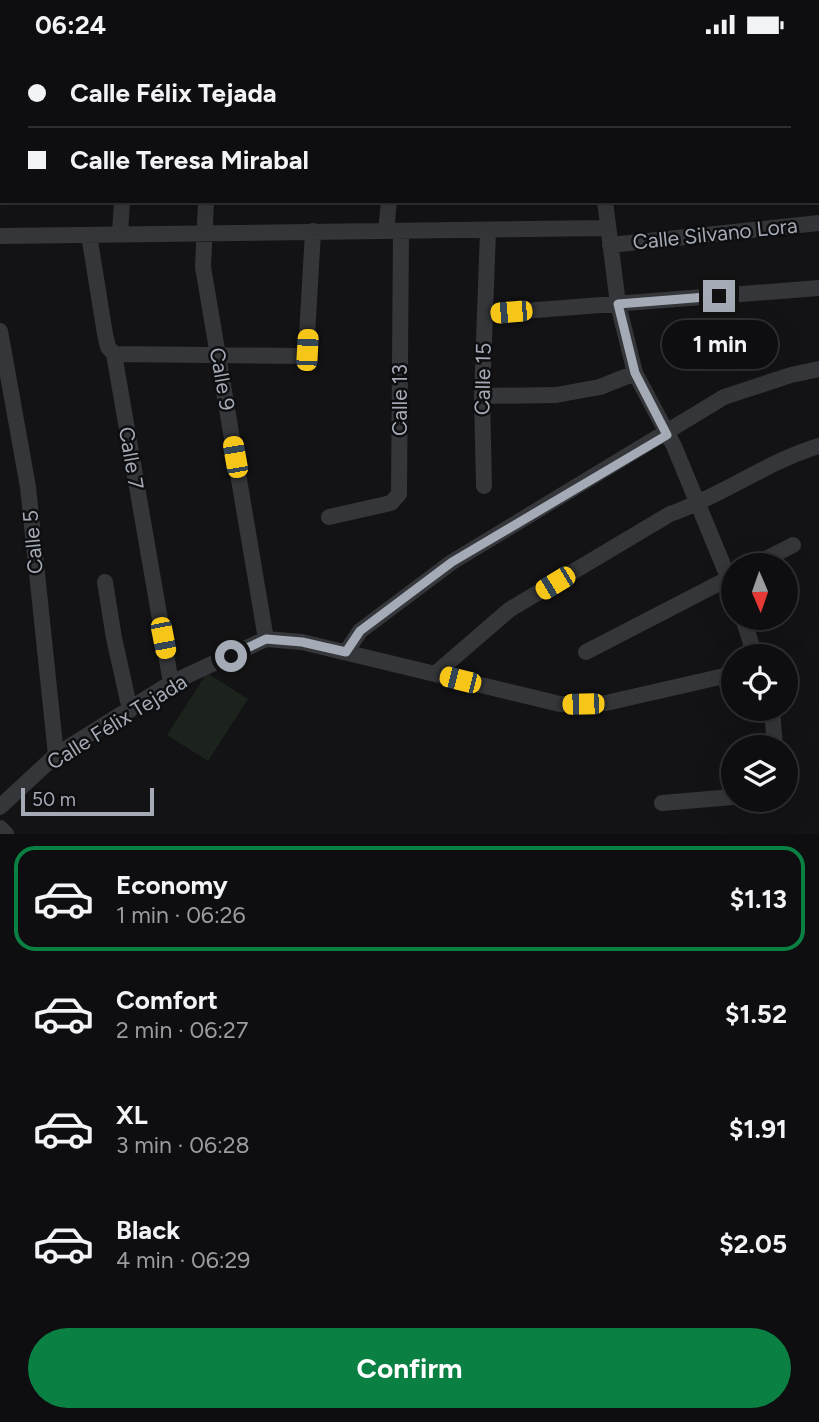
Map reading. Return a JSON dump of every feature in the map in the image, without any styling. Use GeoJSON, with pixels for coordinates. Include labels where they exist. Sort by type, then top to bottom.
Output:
{"type":"FeatureCollection","features":[{"type":"Feature","properties":{"kind":"street"},"geometry":{"type":"LineString","coordinates":[[120,233],[122,203]]}},
{"type":"Feature","properties":{"kind":"street","name":"Calle 9"},"geometry":{"type":"LineString","coordinates":[[206,203],[203,267],[266,639]]}},
{"type":"Feature","properties":{"kind":"street","name":"Calle 13"},"geometry":{"type":"LineString","coordinates":[[329,517],[391,503],[399,494],[393,231],[389,203]]}},
{"type":"Feature","properties":{"kind":"street"},"geometry":{"type":"LineString","coordinates":[[605,203],[618,304],[635,373],[674,446],[721,557]]}},
{"type":"Feature","properties":{"kind":"street","name":"Calle Silvano Lora"},"geometry":{"type":"LineString","coordinates":[[610,245],[819,223]]}},
{"type":"Feature","properties":{"kind":"street"},"geometry":{"type":"LineString","coordinates":[[0,236],[488,231],[608,227]]}},
{"type":"Feature","properties":{"kind":"street"},"geometry":{"type":"LineString","coordinates":[[114,354],[217,353],[299,356],[306,353],[313,231]]}},
{"type":"Feature","properties":{"kind":"street","name":"Calle 15"},"geometry":{"type":"LineString","coordinates":[[484,486],[482,396],[488,231]]}},
{"type":"Feature","properties":{"kind":"street","name":"Calle 7"},"geometry":{"type":"LineString","coordinates":[[89,235],[105,334],[108,347],[114,354],[172,683]]}},
{"type":"Feature","properties":{"kind":"street"},"geometry":{"type":"LineString","coordinates":[[485,314],[819,288]]}},
{"type":"Feature","properties":{"kind":"street","name":"Calle 5"},"geometry":{"type":"LineString","coordinates":[[0,331],[4,377],[28,487],[56,755]]}},
{"type":"Feature","properties":{"kind":"street"},"geometry":{"type":"LineString","coordinates":[[346,652],[360,631],[452,562],[667,435],[724,397],[791,375],[819,369]]}},
{"type":"Feature","properties":{"kind":"street"},"geometry":{"type":"LineString","coordinates":[[482,396],[556,395],[600,387],[635,373]]}},
{"type":"Feature","properties":{"kind":"street"},"geometry":{"type":"LineString","coordinates":[[435,674],[509,610],[670,515],[697,505],[788,456],[819,446]]}},
{"type":"Feature","properties":{"kind":"street"},"geometry":{"type":"LineString","coordinates":[[777,553],[793,545]]}},
{"type":"Feature","properties":{"kind":"street"},"geometry":{"type":"LineString","coordinates":[[105,582],[130,710]]}},
{"type":"Feature","properties":{"kind":"street"},"geometry":{"type":"LineString","coordinates":[[586,652],[721,586]]}},
{"type":"Feature","properties":{"kind":"street","name":"Calle Félix Tejada"},"geometry":{"type":"LineString","coordinates":[[0,807],[56,755],[172,683],[266,639],[302,642],[559,704],[607,703],[721,677]]}},
{"type":"Feature","properties":{"kind":"street"},"geometry":{"type":"LineString","coordinates":[[662,803],[721,798]]}},
{"type":"Feature","properties":{"kind":"street"},"geometry":{"type":"LineString","coordinates":[[0,828],[6,834]]}},
{"type":"Feature","properties":{"kind":"shaded area"},"geometry":{"type":"Polygon","coordinates":[[[207,673],[248,699],[208,761],[167,735],[207,673]]]}},
{"type":"Feature","properties":{"kind":"route"},"geometry":{"type":"LineString","coordinates":[[231,656],[266,639],[302,642],[346,652],[360,631],[452,562],[667,435],[635,373],[618,304],[719,296]]}}]}
